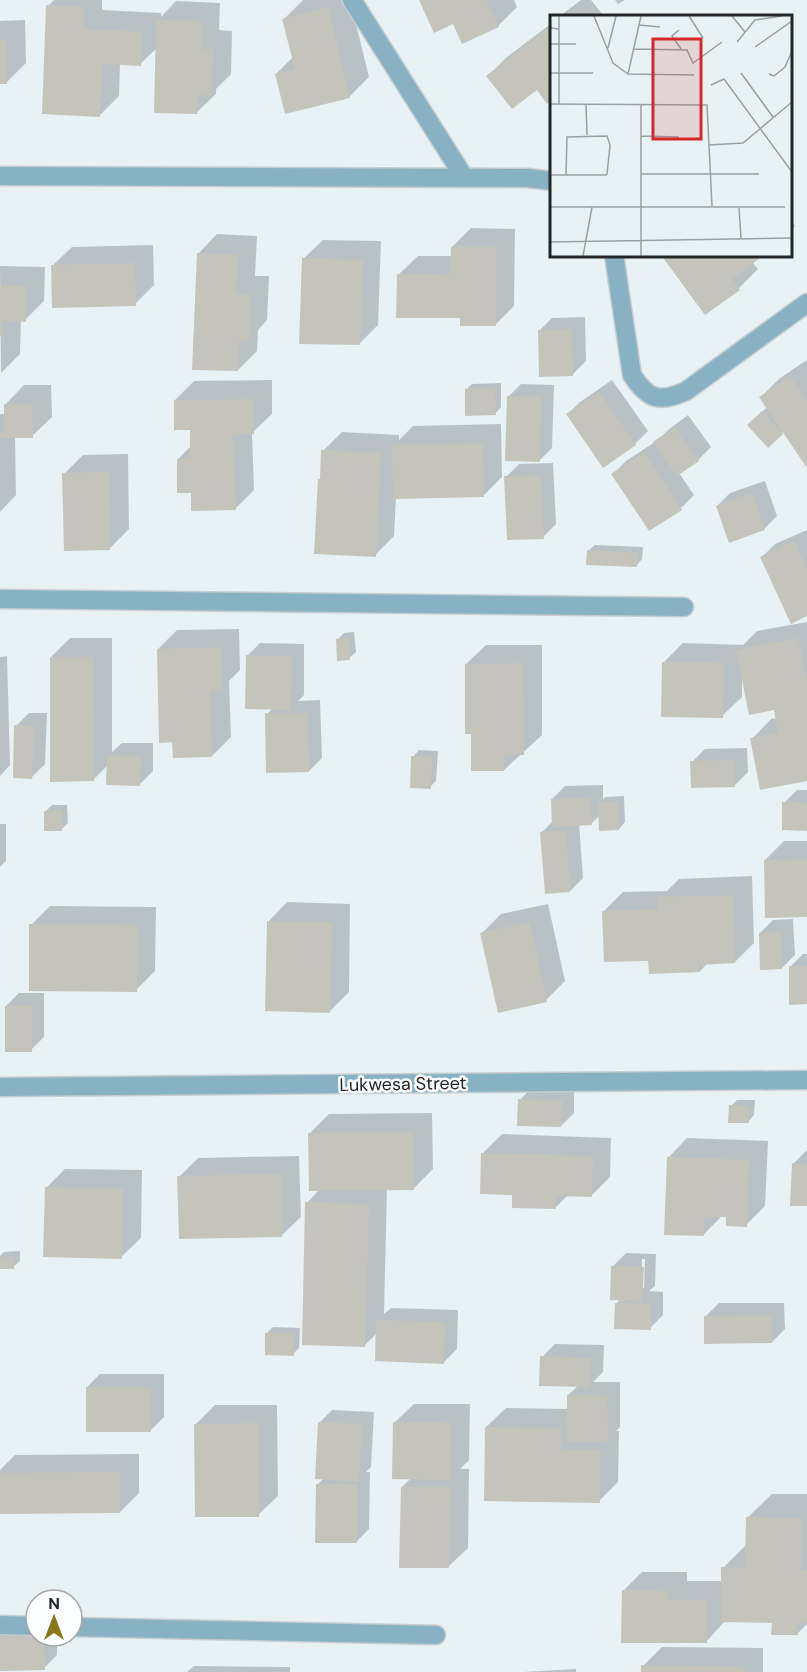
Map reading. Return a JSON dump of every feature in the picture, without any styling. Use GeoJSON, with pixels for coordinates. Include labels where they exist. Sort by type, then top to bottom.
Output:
{"type":"FeatureCollection","features":[{"type":"Feature","properties":{"kind":"street"},"geometry":{"type":"LineString","coordinates":[[352,0],[464,177]]}},
{"type":"Feature","properties":{"kind":"street"},"geometry":{"type":"LineString","coordinates":[[0,176],[464,177],[550,181]]}},
{"type":"Feature","properties":{"kind":"street"},"geometry":{"type":"LineString","coordinates":[[614,256],[632,375],[642,391],[658,398],[670,398],[686,391],[807,303]]}},
{"type":"Feature","properties":{"kind":"street"},"geometry":{"type":"LineString","coordinates":[[0,599],[684,607]]}},
{"type":"Feature","properties":{"kind":"street","name":"Lukwesa Street"},"geometry":{"type":"LineString","coordinates":[[0,1088],[807,1080]]}},
{"type":"Feature","properties":{"kind":"street"},"geometry":{"type":"LineString","coordinates":[[0,1625],[24,1626]]}},
{"type":"Feature","properties":{"kind":"street"},"geometry":{"type":"LineString","coordinates":[[84,1627],[436,1635]]}},
{"type":"Feature","properties":{"kind":"building"},"geometry":{"type":"Polygon","coordinates":[[[419,0],[486,0],[499,27],[462,44],[453,24],[434,33],[419,0]]]}},
{"type":"Feature","properties":{"kind":"building"},"geometry":{"type":"Polygon","coordinates":[[[46,5],[84,7],[83,29],[142,32],[141,66],[102,64],[100,117],[42,114],[46,5]]]}},
{"type":"Feature","properties":{"kind":"building"},"geometry":{"type":"Polygon","coordinates":[[[328,7],[350,98],[285,114],[275,74],[295,69],[282,19],[328,7]]]}},
{"type":"Feature","properties":{"kind":"building"},"geometry":{"type":"Polygon","coordinates":[[[156,20],[202,21],[201,49],[213,49],[212,95],[197,95],[197,114],[154,113],[156,20]]]}},
{"type":"Feature","properties":{"kind":"building"},"geometry":{"type":"Polygon","coordinates":[[[550,27],[550,102],[547,104],[537,90],[512,109],[486,76],[550,27]]]}},
{"type":"Feature","properties":{"kind":"building"},"geometry":{"type":"Polygon","coordinates":[[[0,39],[6,39],[7,84],[0,84],[0,39]]]}},
{"type":"Feature","properties":{"kind":"building"},"geometry":{"type":"Polygon","coordinates":[[[451,247],[496,247],[496,326],[460,326],[460,318],[396,318],[397,274],[450,275],[451,247]]]}},
{"type":"Feature","properties":{"kind":"building"},"geometry":{"type":"Polygon","coordinates":[[[197,253],[238,255],[236,294],[250,295],[249,341],[239,341],[238,371],[192,370],[197,253]]]}},
{"type":"Feature","properties":{"kind":"building"},"geometry":{"type":"Polygon","coordinates":[[[662,256],[763,256],[732,279],[740,290],[705,315],[662,256]]]}},
{"type":"Feature","properties":{"kind":"building"},"geometry":{"type":"Polygon","coordinates":[[[302,258],[363,260],[360,345],[299,344],[302,258]]]}},
{"type":"Feature","properties":{"kind":"building"},"geometry":{"type":"Polygon","coordinates":[[[135,263],[136,306],[52,308],[51,265],[135,263]]]}},
{"type":"Feature","properties":{"kind":"building"},"geometry":{"type":"Polygon","coordinates":[[[0,285],[26,286],[26,322],[2,321],[2,336],[0,336],[0,285]]]}},
{"type":"Feature","properties":{"kind":"building"},"geometry":{"type":"Polygon","coordinates":[[[572,329],[573,376],[539,377],[538,330],[572,329]]]}},
{"type":"Feature","properties":{"kind":"building"},"geometry":{"type":"Polygon","coordinates":[[[790,376],[807,401],[807,468],[759,397],[790,376]]]}},
{"type":"Feature","properties":{"kind":"building"},"geometry":{"type":"Polygon","coordinates":[[[495,388],[496,415],[465,416],[465,389],[495,388]]]}},
{"type":"Feature","properties":{"kind":"building"},"geometry":{"type":"Polygon","coordinates":[[[599,392],[636,445],[603,468],[566,414],[599,392]]]}},
{"type":"Feature","properties":{"kind":"building"},"geometry":{"type":"Polygon","coordinates":[[[507,396],[541,397],[540,462],[505,461],[507,396]]]}},
{"type":"Feature","properties":{"kind":"building"},"geometry":{"type":"Polygon","coordinates":[[[253,399],[254,434],[233,435],[236,510],[191,511],[191,493],[177,493],[177,459],[190,458],[190,430],[174,430],[174,400],[253,399]]]}},
{"type":"Feature","properties":{"kind":"building"},"geometry":{"type":"Polygon","coordinates":[[[4,404],[32,404],[33,438],[0,438],[0,432],[4,432],[4,404]]]}},
{"type":"Feature","properties":{"kind":"building"},"geometry":{"type":"Polygon","coordinates":[[[762,411],[783,434],[768,448],[747,425],[762,411]]]}},
{"type":"Feature","properties":{"kind":"building"},"geometry":{"type":"Polygon","coordinates":[[[674,427],[699,461],[677,476],[653,442],[674,427]]]}},
{"type":"Feature","properties":{"kind":"building"},"geometry":{"type":"Polygon","coordinates":[[[483,443],[484,497],[393,499],[392,445],[483,443]]]}},
{"type":"Feature","properties":{"kind":"building"},"geometry":{"type":"Polygon","coordinates":[[[321,450],[381,453],[376,557],[314,554],[321,450]]]}},
{"type":"Feature","properties":{"kind":"building"},"geometry":{"type":"Polygon","coordinates":[[[644,452],[682,510],[649,531],[611,474],[644,452]]]}},
{"type":"Feature","properties":{"kind":"building"},"geometry":{"type":"Polygon","coordinates":[[[109,472],[110,550],[64,551],[62,473],[109,472]]]}},
{"type":"Feature","properties":{"kind":"building"},"geometry":{"type":"Polygon","coordinates":[[[541,475],[544,539],[507,540],[504,476],[541,475]]]}},
{"type":"Feature","properties":{"kind":"building"},"geometry":{"type":"Polygon","coordinates":[[[752,493],[765,530],[729,543],[716,506],[752,493]]]}},
{"type":"Feature","properties":{"kind":"building"},"geometry":{"type":"Polygon","coordinates":[[[794,541],[807,569],[807,616],[791,624],[760,557],[794,541]]]}},
{"type":"Feature","properties":{"kind":"building"},"geometry":{"type":"Polygon","coordinates":[[[587,550],[638,553],[637,567],[586,565],[587,550]]]}},
{"type":"Feature","properties":{"kind":"building"},"geometry":{"type":"Polygon","coordinates":[[[349,638],[350,660],[337,661],[336,639],[349,638]]]}},
{"type":"Feature","properties":{"kind":"building"},"geometry":{"type":"Polygon","coordinates":[[[798,638],[807,681],[807,781],[760,790],[750,738],[778,733],[774,710],[749,715],[736,650],[798,638]]]}},
{"type":"Feature","properties":{"kind":"building"},"geometry":{"type":"Polygon","coordinates":[[[221,647],[222,691],[210,691],[212,757],[173,758],[172,742],[159,743],[157,649],[221,647]]]}},
{"type":"Feature","properties":{"kind":"building"},"geometry":{"type":"Polygon","coordinates":[[[246,655],[292,656],[291,710],[245,709],[246,655]]]}},
{"type":"Feature","properties":{"kind":"building"},"geometry":{"type":"Polygon","coordinates":[[[50,657],[93,657],[94,781],[50,782],[50,657]]]}},
{"type":"Feature","properties":{"kind":"building"},"geometry":{"type":"Polygon","coordinates":[[[662,662],[724,663],[723,718],[661,717],[662,662]]]}},
{"type":"Feature","properties":{"kind":"building"},"geometry":{"type":"Polygon","coordinates":[[[523,663],[524,755],[504,755],[504,771],[471,771],[471,734],[465,734],[465,664],[523,663]]]}},
{"type":"Feature","properties":{"kind":"building"},"geometry":{"type":"Polygon","coordinates":[[[265,713],[308,713],[309,772],[266,773],[265,713]]]}},
{"type":"Feature","properties":{"kind":"building"},"geometry":{"type":"Polygon","coordinates":[[[14,725],[34,726],[32,779],[13,778],[14,725]]]}},
{"type":"Feature","properties":{"kind":"building"},"geometry":{"type":"Polygon","coordinates":[[[107,755],[141,756],[140,786],[106,785],[107,755]]]}},
{"type":"Feature","properties":{"kind":"building"},"geometry":{"type":"Polygon","coordinates":[[[411,756],[432,757],[431,789],[410,788],[411,756]]]}},
{"type":"Feature","properties":{"kind":"building"},"geometry":{"type":"Polygon","coordinates":[[[735,760],[735,787],[691,788],[690,761],[735,760]]]}},
{"type":"Feature","properties":{"kind":"building"},"geometry":{"type":"Polygon","coordinates":[[[590,798],[592,825],[552,827],[551,799],[590,798]]]}},
{"type":"Feature","properties":{"kind":"building"},"geometry":{"type":"Polygon","coordinates":[[[598,802],[618,802],[619,830],[599,831],[598,802]]]}},
{"type":"Feature","properties":{"kind":"building"},"geometry":{"type":"Polygon","coordinates":[[[782,802],[807,803],[807,831],[782,830],[782,802]]]}},
{"type":"Feature","properties":{"kind":"building"},"geometry":{"type":"Polygon","coordinates":[[[62,810],[62,831],[44,831],[44,811],[62,810]]]}},
{"type":"Feature","properties":{"kind":"building"},"geometry":{"type":"Polygon","coordinates":[[[566,830],[570,892],[545,894],[540,832],[566,830]]]}},
{"type":"Feature","properties":{"kind":"building"},"geometry":{"type":"Polygon","coordinates":[[[807,859],[807,917],[765,918],[764,860],[807,859]]]}},
{"type":"Feature","properties":{"kind":"building"},"geometry":{"type":"Polygon","coordinates":[[[733,895],[735,963],[700,965],[700,972],[649,974],[648,961],[604,962],[602,911],[658,909],[658,897],[733,895]]]}},
{"type":"Feature","properties":{"kind":"building"},"geometry":{"type":"Polygon","coordinates":[[[267,921],[332,922],[330,1013],[265,1011],[267,921]]]}},
{"type":"Feature","properties":{"kind":"building"},"geometry":{"type":"Polygon","coordinates":[[[530,922],[547,1002],[498,1013],[480,933],[530,922]]]}},
{"type":"Feature","properties":{"kind":"building"},"geometry":{"type":"Polygon","coordinates":[[[29,924],[138,925],[137,992],[29,991],[29,924]]]}},
{"type":"Feature","properties":{"kind":"building"},"geometry":{"type":"Polygon","coordinates":[[[781,932],[782,969],[760,970],[759,933],[781,932]]]}},
{"type":"Feature","properties":{"kind":"building"},"geometry":{"type":"Polygon","coordinates":[[[789,966],[807,966],[807,1004],[789,1005],[789,966]]]}},
{"type":"Feature","properties":{"kind":"building"},"geometry":{"type":"Polygon","coordinates":[[[32,1005],[32,1052],[5,1052],[5,1006],[32,1005]]]}},
{"type":"Feature","properties":{"kind":"building"},"geometry":{"type":"Polygon","coordinates":[[[518,1099],[562,1100],[561,1127],[517,1126],[518,1099]]]}},
{"type":"Feature","properties":{"kind":"building"},"geometry":{"type":"Polygon","coordinates":[[[729,1105],[749,1106],[749,1123],[728,1123],[729,1105]]]}},
{"type":"Feature","properties":{"kind":"building"},"geometry":{"type":"Polygon","coordinates":[[[413,1132],[414,1190],[309,1191],[308,1133],[413,1132]]]}},
{"type":"Feature","properties":{"kind":"building"},"geometry":{"type":"Polygon","coordinates":[[[481,1153],[593,1156],[592,1197],[556,1196],[556,1209],[512,1208],[512,1195],[480,1194],[481,1153]]]}},
{"type":"Feature","properties":{"kind":"building"},"geometry":{"type":"Polygon","coordinates":[[[667,1157],[749,1160],[747,1227],[726,1226],[726,1217],[704,1217],[704,1236],[664,1235],[667,1157]]]}},
{"type":"Feature","properties":{"kind":"building"},"geometry":{"type":"Polygon","coordinates":[[[792,1163],[807,1164],[807,1206],[790,1206],[792,1163]]]}},
{"type":"Feature","properties":{"kind":"building"},"geometry":{"type":"Polygon","coordinates":[[[281,1174],[282,1237],[179,1239],[177,1176],[281,1174]]]}},
{"type":"Feature","properties":{"kind":"building"},"geometry":{"type":"Polygon","coordinates":[[[45,1187],[123,1189],[122,1259],[43,1257],[45,1187]]]}},
{"type":"Feature","properties":{"kind":"building"},"geometry":{"type":"Polygon","coordinates":[[[305,1202],[369,1204],[365,1347],[302,1345],[305,1202]]]}},
{"type":"Feature","properties":{"kind":"building"},"geometry":{"type":"Polygon","coordinates":[[[0,1257],[14,1257],[14,1269],[0,1269],[0,1257]]]}},
{"type":"Feature","properties":{"kind":"building"},"geometry":{"type":"Polygon","coordinates":[[[611,1266],[644,1267],[642,1301],[610,1300],[611,1266]]]}},
{"type":"Feature","properties":{"kind":"building"},"geometry":{"type":"Polygon","coordinates":[[[615,1303],[651,1304],[651,1330],[614,1329],[615,1303]]]}},
{"type":"Feature","properties":{"kind":"building"},"geometry":{"type":"Polygon","coordinates":[[[772,1315],[772,1343],[704,1344],[704,1316],[772,1315]]]}},
{"type":"Feature","properties":{"kind":"building"},"geometry":{"type":"Polygon","coordinates":[[[376,1320],[445,1322],[444,1364],[375,1361],[376,1320]]]}},
{"type":"Feature","properties":{"kind":"building"},"geometry":{"type":"Polygon","coordinates":[[[265,1333],[294,1333],[294,1356],[265,1355],[265,1333]]]}},
{"type":"Feature","properties":{"kind":"building"},"geometry":{"type":"Polygon","coordinates":[[[540,1356],[591,1358],[590,1387],[539,1386],[540,1356]]]}},
{"type":"Feature","properties":{"kind":"building"},"geometry":{"type":"Polygon","coordinates":[[[86,1387],[151,1387],[151,1432],[86,1432],[86,1387]]]}},
{"type":"Feature","properties":{"kind":"building"},"geometry":{"type":"Polygon","coordinates":[[[567,1395],[607,1395],[608,1441],[567,1442],[567,1395]]]}},
{"type":"Feature","properties":{"kind":"building"},"geometry":{"type":"Polygon","coordinates":[[[318,1422],[362,1424],[359,1482],[315,1479],[318,1422]]]}},
{"type":"Feature","properties":{"kind":"building"},"geometry":{"type":"Polygon","coordinates":[[[393,1422],[451,1423],[450,1480],[392,1479],[393,1422]]]}},
{"type":"Feature","properties":{"kind":"building"},"geometry":{"type":"Polygon","coordinates":[[[259,1423],[259,1517],[195,1517],[194,1424],[259,1423]]]}},
{"type":"Feature","properties":{"kind":"building"},"geometry":{"type":"Polygon","coordinates":[[[485,1427],[561,1428],[561,1449],[600,1450],[600,1503],[484,1501],[485,1427]]]}},
{"type":"Feature","properties":{"kind":"building"},"geometry":{"type":"Polygon","coordinates":[[[120,1472],[120,1513],[0,1514],[0,1473],[120,1472]]]}},
{"type":"Feature","properties":{"kind":"building"},"geometry":{"type":"Polygon","coordinates":[[[316,1484],[357,1484],[357,1543],[315,1543],[316,1484]]]}},
{"type":"Feature","properties":{"kind":"building"},"geometry":{"type":"Polygon","coordinates":[[[401,1487],[450,1487],[449,1568],[399,1568],[401,1487]]]}},
{"type":"Feature","properties":{"kind":"building"},"geometry":{"type":"Polygon","coordinates":[[[746,1517],[802,1518],[801,1570],[807,1570],[807,1623],[798,1623],[798,1635],[771,1635],[772,1623],[721,1622],[721,1567],[745,1568],[746,1517]]]}},
{"type":"Feature","properties":{"kind":"building"},"geometry":{"type":"Polygon","coordinates":[[[622,1590],[668,1591],[668,1599],[707,1600],[707,1643],[621,1643],[622,1590]]]}},
{"type":"Feature","properties":{"kind":"building"},"geometry":{"type":"Polygon","coordinates":[[[24,1636],[24,1648],[44,1648],[45,1670],[0,1671],[0,1637],[24,1636]]]}},
{"type":"Feature","properties":{"kind":"building"},"geometry":{"type":"Polygon","coordinates":[[[641,1665],[744,1667],[744,1672],[641,1672],[641,1665]]]}}]}
